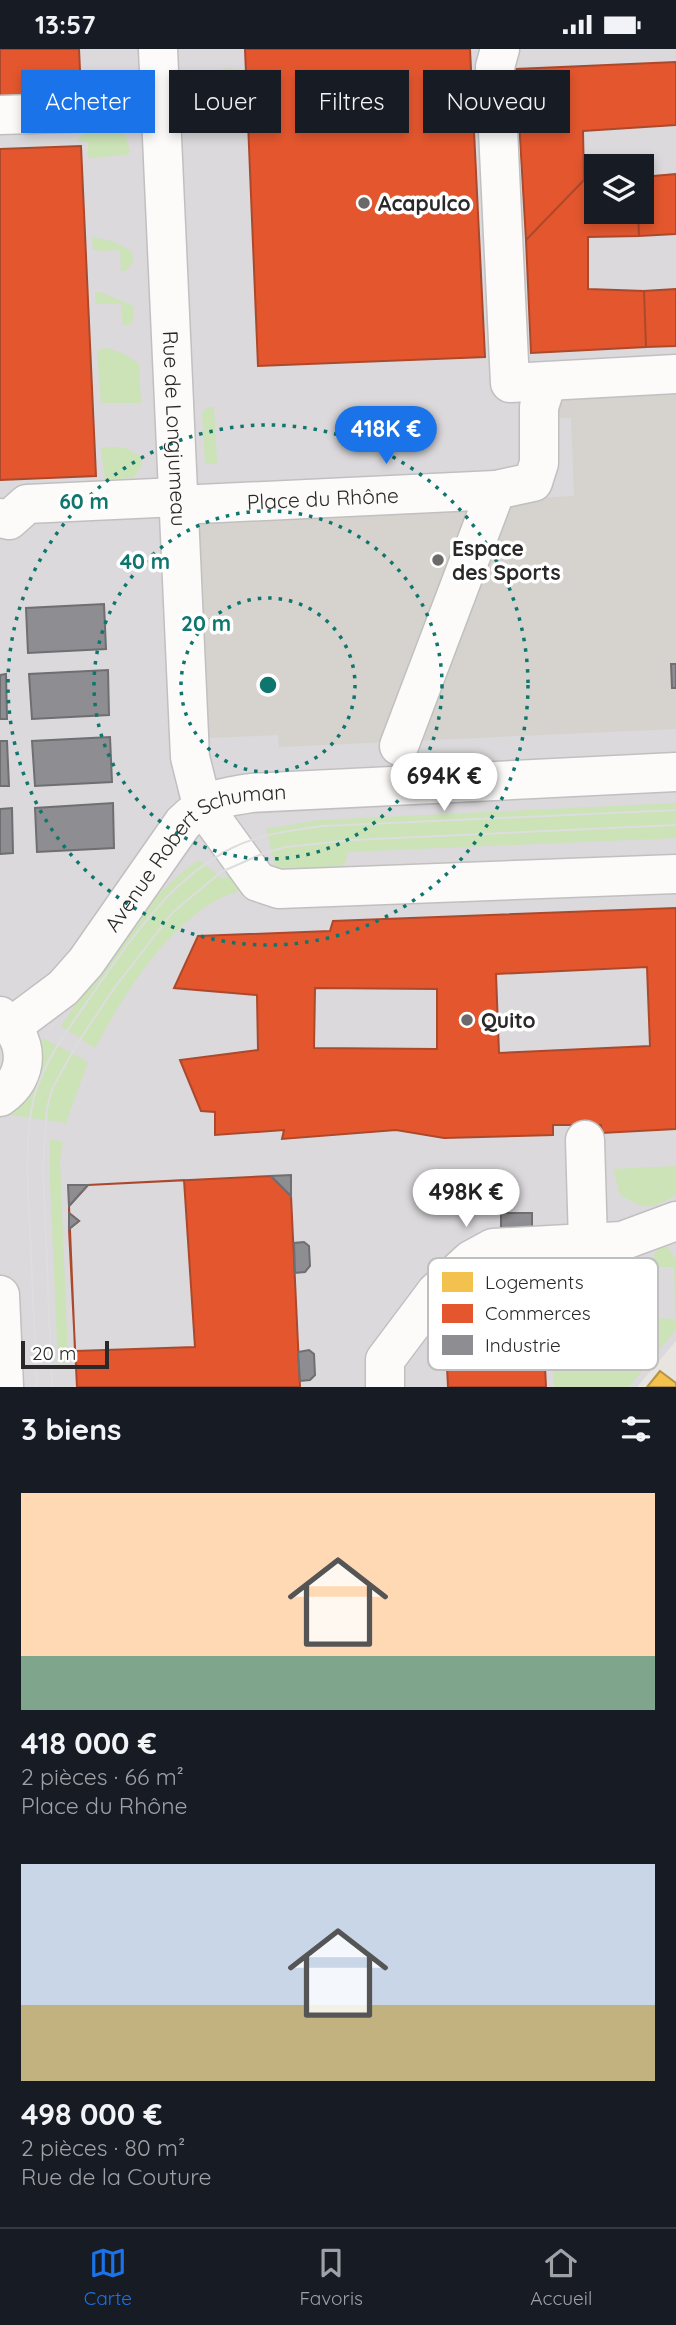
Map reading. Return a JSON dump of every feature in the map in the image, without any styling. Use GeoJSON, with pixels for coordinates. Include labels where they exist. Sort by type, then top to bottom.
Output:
{"type":"FeatureCollection","features":[{"type":"Feature","properties":{"kind":"street","name":"Rue de Longjumeau"},"geometry":{"type":"LineString","coordinates":[[158,49],[190,757],[202,804]]}},
{"type":"Feature","properties":{"kind":"street"},"geometry":{"type":"LineString","coordinates":[[500,49],[495,67],[510,383],[676,375]]}},
{"type":"Feature","properties":{"kind":"street"},"geometry":{"type":"LineString","coordinates":[[0,114],[162,110]]}},
{"type":"Feature","properties":{"kind":"street","name":"Place du Rhône"},"geometry":{"type":"LineString","coordinates":[[5,519],[27,504],[496,489],[533,482],[539,463],[539,407],[547,382]]}},
{"type":"Feature","properties":{"kind":"street"},"geometry":{"type":"LineString","coordinates":[[399,746],[496,489]]}},
{"type":"Feature","properties":{"kind":"street","name":"Avenue Robert Schuman"},"geometry":{"type":"LineString","coordinates":[[6,1021],[63,988],[86,962],[183,823],[202,804],[251,793],[676,772]]}},
{"type":"Feature","properties":{"kind":"street"},"geometry":{"type":"LineString","coordinates":[[202,804],[258,882],[279,889],[676,874]]}},
{"type":"Feature","properties":{"kind":"street"},"geometry":{"type":"LineString","coordinates":[[0,1097],[14,1085],[22,1070],[20,1040],[6,1021]]}},
{"type":"Feature","properties":{"kind":"street"},"geometry":{"type":"LineString","coordinates":[[586,1140],[587,1242]]}},
{"type":"Feature","properties":{"kind":"street"},"geometry":{"type":"LineString","coordinates":[[475,1258],[493,1248],[622,1241],[676,1221]]}},
{"type":"Feature","properties":{"kind":"street"},"geometry":{"type":"LineString","coordinates":[[0,1295],[4,1387]]}},
{"type":"Feature","properties":{"kind":"street"},"geometry":{"type":"LineString","coordinates":[[385,1387],[385,1360],[428,1303]]}},
{"type":"Feature","properties":{"kind":"shaded area"},"geometry":{"type":"Polygon","coordinates":[[[0,49],[676,49],[676,1341],[658,1362],[658,1258],[428,1258],[428,1370],[651,1370],[637,1387],[0,1387],[0,49]]]}},
{"type":"Feature","properties":{"kind":"shaded area","name":"Espace des Sports"},"geometry":{"type":"Polygon","coordinates":[[[676,382],[676,729],[279,747],[278,735],[209,738],[199,534],[200,525],[206,517],[574,496],[571,418],[551,419],[560,399],[676,382]]]}},
{"type":"Feature","properties":{"kind":"green space"},"geometry":{"type":"Polygon","coordinates":[[[84,133],[123,133],[130,152],[126,155],[88,158],[88,142],[76,142],[84,133]]]}},
{"type":"Feature","properties":{"kind":"green space"},"geometry":{"type":"Polygon","coordinates":[[[92,237],[123,246],[132,253],[133,262],[125,271],[121,271],[120,250],[93,249],[92,237]]]}},
{"type":"Feature","properties":{"kind":"green space"},"geometry":{"type":"Polygon","coordinates":[[[100,292],[134,306],[133,320],[129,325],[123,325],[121,304],[96,304],[95,293],[100,292]]]}},
{"type":"Feature","properties":{"kind":"green space"},"geometry":{"type":"Polygon","coordinates":[[[108,348],[139,364],[141,403],[101,403],[97,350],[108,348]]]}},
{"type":"Feature","properties":{"kind":"green space"},"geometry":{"type":"Polygon","coordinates":[[[214,407],[217,464],[205,463],[202,413],[207,408],[214,407]]]}},
{"type":"Feature","properties":{"kind":"green space"},"geometry":{"type":"Polygon","coordinates":[[[101,448],[125,448],[142,457],[142,465],[134,477],[105,479],[101,448]]]}},
{"type":"Feature","properties":{"kind":"green space"},"geometry":{"type":"Polygon","coordinates":[[[676,803],[676,838],[348,852],[344,866],[276,869],[266,829],[319,820],[676,803]]]}},
{"type":"Feature","properties":{"kind":"green space"},"geometry":{"type":"Polygon","coordinates":[[[199,860],[223,879],[234,873],[245,888],[210,904],[174,933],[130,988],[95,1048],[61,1026],[140,915],[178,876],[199,860]]]}},
{"type":"Feature","properties":{"kind":"green space"},"geometry":{"type":"Polygon","coordinates":[[[43,1038],[88,1062],[66,1123],[11,1115],[35,1064],[43,1038]]]}},
{"type":"Feature","properties":{"kind":"green space"},"geometry":{"type":"Polygon","coordinates":[[[50,1139],[63,1142],[60,1160],[68,1362],[58,1363],[50,1182],[50,1139]]]}},
{"type":"Feature","properties":{"kind":"green space"},"geometry":{"type":"Polygon","coordinates":[[[676,1166],[676,1195],[654,1206],[642,1206],[620,1195],[613,1169],[676,1166]]]}},
{"type":"Feature","properties":{"kind":"green space"},"geometry":{"type":"Polygon","coordinates":[[[663,1239],[676,1258],[676,1329],[658,1351],[658,1318],[675,1319],[674,1267],[658,1267],[658,1258],[654,1258],[663,1239]]]}},
{"type":"Feature","properties":{"kind":"green space"},"geometry":{"type":"Polygon","coordinates":[[[643,1370],[629,1387],[554,1387],[553,1371],[643,1370]]]}},
{"type":"Feature","properties":{"kind":"building: Logements"},"geometry":{"type":"Polygon","coordinates":[[[660,1371],[676,1383],[676,1387],[647,1387],[660,1371]]]}},
{"type":"Feature","properties":{"kind":"building: Commerces"},"geometry":{"type":"Polygon","coordinates":[[[0,49],[79,49],[80,70],[21,70],[21,95],[0,96],[0,49]]]}},
{"type":"Feature","properties":{"kind":"building: Commerces","name":"Acapulco"},"geometry":{"type":"Polygon","coordinates":[[[245,49],[470,49],[471,70],[423,70],[423,133],[474,133],[485,357],[258,366],[248,133],[281,133],[281,70],[246,70],[245,49]]]}},
{"type":"Feature","properties":{"kind":"building: Commerces"},"geometry":{"type":"Polygon","coordinates":[[[676,62],[676,125],[583,131],[584,180],[526,240],[520,133],[570,133],[570,70],[516,69],[676,62]]]}},
{"type":"Feature","properties":{"kind":"building: Commerces"},"geometry":{"type":"Polygon","coordinates":[[[81,146],[96,476],[0,480],[0,149],[81,146]]]}},
{"type":"Feature","properties":{"kind":"building: Commerces"},"geometry":{"type":"Polygon","coordinates":[[[676,174],[676,234],[639,236],[638,224],[654,224],[654,176],[676,174]]]}},
{"type":"Feature","properties":{"kind":"building: Commerces"},"geometry":{"type":"Polygon","coordinates":[[[584,180],[584,224],[638,224],[639,236],[588,237],[588,289],[644,291],[646,347],[531,353],[526,240],[584,180]]]}},
{"type":"Feature","properties":{"kind":"building: Commerces"},"geometry":{"type":"Polygon","coordinates":[[[676,289],[676,346],[646,347],[644,291],[676,289]]]}},
{"type":"Feature","properties":{"kind":"building: Commerces","name":"Quito"},"geometry":{"type":"Polygon","coordinates":[[[676,908],[676,1129],[602,1133],[601,1125],[553,1125],[553,1135],[444,1138],[396,1130],[282,1139],[284,1130],[215,1135],[215,1112],[201,1111],[180,1060],[258,1050],[257,995],[174,988],[198,936],[330,931],[333,921],[676,908]],[[647,967],[496,974],[499,1053],[650,1046],[647,967]],[[315,988],[314,1048],[437,1049],[437,989],[315,988]]]}},
{"type":"Feature","properties":{"kind":"building: Commerces"},"geometry":{"type":"Polygon","coordinates":[[[271,1176],[291,1196],[300,1387],[77,1387],[69,1229],[79,1221],[69,1213],[69,1206],[88,1185],[271,1176]]]}},
{"type":"Feature","properties":{"kind":"building: Commerces"},"geometry":{"type":"Polygon","coordinates":[[[184,1180],[195,1347],[75,1351],[69,1206],[88,1185],[184,1180]]]}},
{"type":"Feature","properties":{"kind":"building: Commerces"},"geometry":{"type":"Polygon","coordinates":[[[447,1370],[545,1370],[546,1387],[448,1387],[447,1370]]]}},
{"type":"Feature","properties":{"kind":"building: Industrie"},"geometry":{"type":"Polygon","coordinates":[[[104,604],[106,649],[28,653],[26,608],[104,604]]]}},
{"type":"Feature","properties":{"kind":"building: Industrie"},"geometry":{"type":"Polygon","coordinates":[[[671,664],[676,664],[676,688],[672,688],[671,664]]]}},
{"type":"Feature","properties":{"kind":"building: Industrie"},"geometry":{"type":"Polygon","coordinates":[[[108,670],[109,715],[32,719],[29,674],[108,670]]]}},
{"type":"Feature","properties":{"kind":"building: Industrie"},"geometry":{"type":"Polygon","coordinates":[[[6,674],[7,719],[0,719],[0,675],[6,674]]]}},
{"type":"Feature","properties":{"kind":"building: Industrie"},"geometry":{"type":"Polygon","coordinates":[[[110,737],[112,782],[35,786],[32,741],[110,737]]]}},
{"type":"Feature","properties":{"kind":"building: Industrie"},"geometry":{"type":"Polygon","coordinates":[[[0,741],[7,741],[9,786],[0,786],[0,741]]]}},
{"type":"Feature","properties":{"kind":"building: Industrie"},"geometry":{"type":"Polygon","coordinates":[[[113,803],[114,848],[37,852],[35,808],[113,803]]]}},
{"type":"Feature","properties":{"kind":"building: Industrie"},"geometry":{"type":"Polygon","coordinates":[[[12,808],[13,853],[0,854],[0,809],[12,808]]]}},
{"type":"Feature","properties":{"kind":"building: Industrie"},"geometry":{"type":"Polygon","coordinates":[[[291,1175],[291,1196],[271,1176],[291,1175]]]}},
{"type":"Feature","properties":{"kind":"building: Industrie"},"geometry":{"type":"Polygon","coordinates":[[[68,1185],[88,1185],[69,1206],[68,1185]]]}},
{"type":"Feature","properties":{"kind":"building: Industrie"},"geometry":{"type":"Polygon","coordinates":[[[69,1213],[79,1221],[69,1229],[69,1213]]]}},
{"type":"Feature","properties":{"kind":"building: Industrie"},"geometry":{"type":"Polygon","coordinates":[[[501,1213],[532,1213],[532,1233],[501,1233],[501,1213]]]}},
{"type":"Feature","properties":{"kind":"building: Industrie"},"geometry":{"type":"Polygon","coordinates":[[[304,1242],[309,1246],[310,1266],[305,1272],[295,1273],[294,1243],[304,1242]]]}},
{"type":"Feature","properties":{"kind":"building: Industrie"},"geometry":{"type":"Polygon","coordinates":[[[309,1350],[314,1354],[315,1375],[310,1380],[300,1381],[298,1352],[309,1350]]]}},
{"type":"Feature","properties":{"kind":"tram line"},"geometry":{"type":"LineString","coordinates":[[37,1387],[28,1173],[29,1127],[35,1096],[46,1065],[72,1023],[137,933],[170,894],[209,861],[243,843],[277,833],[324,826],[676,810]]}},
{"type":"Feature","properties":{"kind":"tram line"},"geometry":{"type":"LineString","coordinates":[[52,1387],[43,1165],[47,1108],[52,1089],[77,1044],[115,987],[173,912],[221,872],[264,853],[286,847],[352,840],[676,825]]}},
{"type":"Feature","properties":{"kind":"place","name":"Acapulco"},"geometry":{"type":"Point","coordinates":[364,203]}},
{"type":"Feature","properties":{"kind":"place","name":"Espace des Sports"},"geometry":{"type":"Point","coordinates":[438,560]}},
{"type":"Feature","properties":{"kind":"place","name":"Quito"},"geometry":{"type":"Point","coordinates":[467,1020]}}]}
